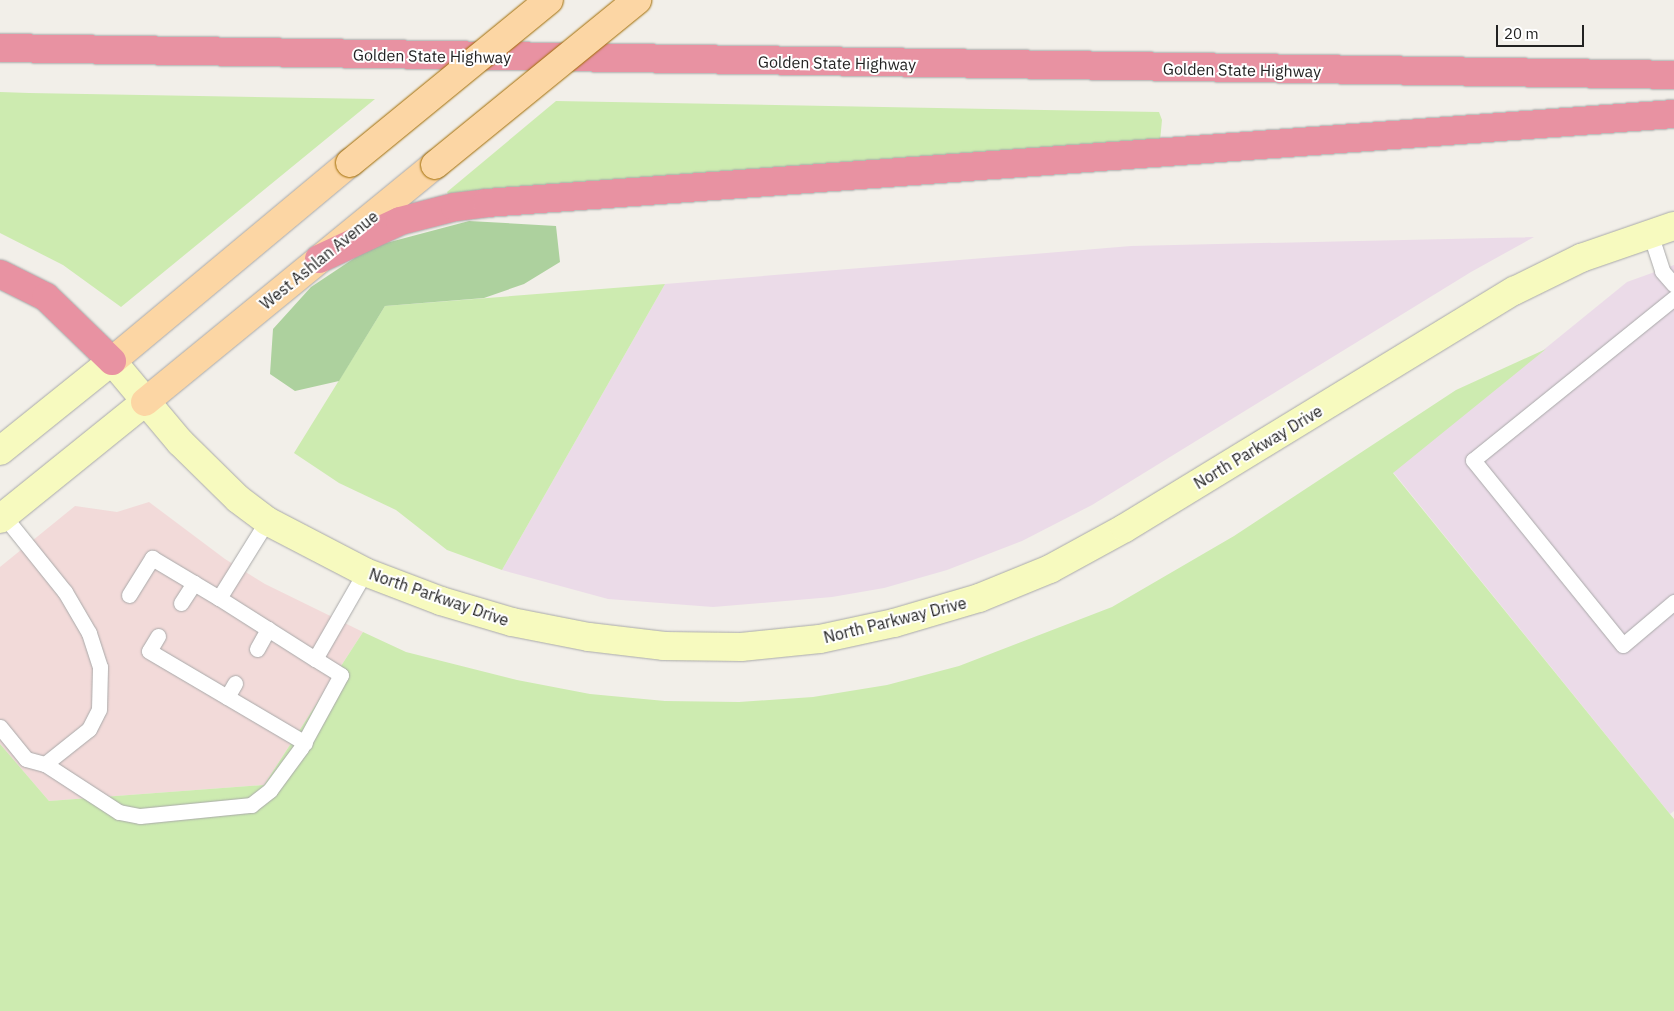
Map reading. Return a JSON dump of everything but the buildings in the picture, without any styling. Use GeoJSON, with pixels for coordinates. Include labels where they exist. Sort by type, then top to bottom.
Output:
{"type":"FeatureCollection","features":[{"type":"Feature","properties":{"kind":"highway","name":"Golden State Highway"},"geometry":{"type":"LineString","coordinates":[[0,48],[1674,75]]}},
{"type":"Feature","properties":{"kind":"highway"},"geometry":{"type":"LineString","coordinates":[[319,259],[400,221],[447,208],[487,203],[1674,114]]}},
{"type":"Feature","properties":{"kind":"highway"},"geometry":{"type":"LineString","coordinates":[[0,274],[46,297],[112,361]]}},
{"type":"Feature","properties":{"kind":"main road"},"geometry":{"type":"LineString","coordinates":[[112,361],[549,0]]}},
{"type":"Feature","properties":{"kind":"main road","name":"West Ashlan Avenue"},"geometry":{"type":"LineString","coordinates":[[145,402],[637,0]]}},
{"type":"Feature","properties":{"kind":"street","name":"North Parkway Drive"},"geometry":{"type":"LineString","coordinates":[[112,361],[145,402],[212,475],[267,522],[365,572],[441,600],[512,622],[589,637],[664,646],[741,648],[820,639],[894,623],[979,598],[1050,570],[1125,528],[1514,291],[1581,258],[1662,230]]}},
{"type":"Feature","properties":{"kind":"street"},"geometry":{"type":"LineString","coordinates":[[0,451],[112,361]]}},
{"type":"Feature","properties":{"kind":"street","name":"West Ashlan Avenue"},"geometry":{"type":"LineString","coordinates":[[2,518],[145,402]]}},
{"type":"Feature","properties":{"kind":"lane"},"geometry":{"type":"LineString","coordinates":[[1662,230],[1662,271],[1674,285]]}},
{"type":"Feature","properties":{"kind":"lane"},"geometry":{"type":"LineString","coordinates":[[1674,298],[1473,460],[1623,644],[1674,602]]}},
{"type":"Feature","properties":{"kind":"lane"},"geometry":{"type":"LineString","coordinates":[[2,518],[65,592],[89,633],[100,667],[99,709],[89,729],[45,764]]}},
{"type":"Feature","properties":{"kind":"lane"},"geometry":{"type":"LineString","coordinates":[[219,598],[267,522]]}},
{"type":"Feature","properties":{"kind":"lane"},"geometry":{"type":"LineString","coordinates":[[0,727],[26,759],[45,764],[119,812],[140,816],[251,805],[270,790],[304,742],[341,675],[152,558],[130,595]]}},
{"type":"Feature","properties":{"kind":"lane"},"geometry":{"type":"LineString","coordinates":[[315,659],[365,572]]}},
{"type":"Feature","properties":{"kind":"lane"},"geometry":{"type":"LineString","coordinates":[[181,602],[194,583]]}},
{"type":"Feature","properties":{"kind":"lane"},"geometry":{"type":"LineString","coordinates":[[256,649],[268,629]]}},
{"type":"Feature","properties":{"kind":"lane"},"geometry":{"type":"LineString","coordinates":[[158,636],[149,651],[304,742]]}},
{"type":"Feature","properties":{"kind":"lane"},"geometry":{"type":"LineString","coordinates":[[227,697],[235,683]]}},
{"type":"Feature","properties":{"kind":"shaded area"},"geometry":{"type":"Polygon","coordinates":[[[1534,237],[1471,272],[1092,505],[1022,541],[947,570],[884,588],[832,597],[713,607],[608,599],[502,570],[665,284],[1131,246],[1534,237]]]}},
{"type":"Feature","properties":{"kind":"shaded area"},"geometry":{"type":"Polygon","coordinates":[[[1674,265],[1674,811],[1670,814],[1393,472],[1627,282],[1674,265]]]}},
{"type":"Feature","properties":{"kind":"shaded area"},"geometry":{"type":"Polygon","coordinates":[[[149,502],[225,559],[265,584],[363,632],[264,785],[49,801],[0,744],[0,567],[75,506],[117,512],[149,502]]]}},
{"type":"Feature","properties":{"kind":"green space"},"geometry":{"type":"Polygon","coordinates":[[[0,92],[375,99],[121,307],[63,265],[0,233],[0,92]]]}},
{"type":"Feature","properties":{"kind":"green space"},"geometry":{"type":"Polygon","coordinates":[[[556,101],[1159,112],[1162,120],[1160,141],[449,196],[447,192],[556,101]]]}},
{"type":"Feature","properties":{"kind":"green space"},"geometry":{"type":"Polygon","coordinates":[[[469,221],[556,226],[560,262],[524,284],[484,298],[385,306],[339,381],[295,391],[270,374],[273,329],[311,287],[371,247],[469,221]]]}},
{"type":"Feature","properties":{"kind":"green space"},"geometry":{"type":"Polygon","coordinates":[[[665,284],[502,570],[447,550],[396,510],[339,483],[294,453],[385,306],[665,284]]]}},
{"type":"Feature","properties":{"kind":"green space"},"geometry":{"type":"Polygon","coordinates":[[[1546,349],[1393,473],[1674,819],[1674,1011],[0,1011],[0,744],[49,801],[264,785],[363,632],[406,652],[517,680],[590,694],[665,701],[739,702],[813,697],[887,685],[959,666],[1112,607],[1234,536],[1456,390],[1546,349]]]}}]}
